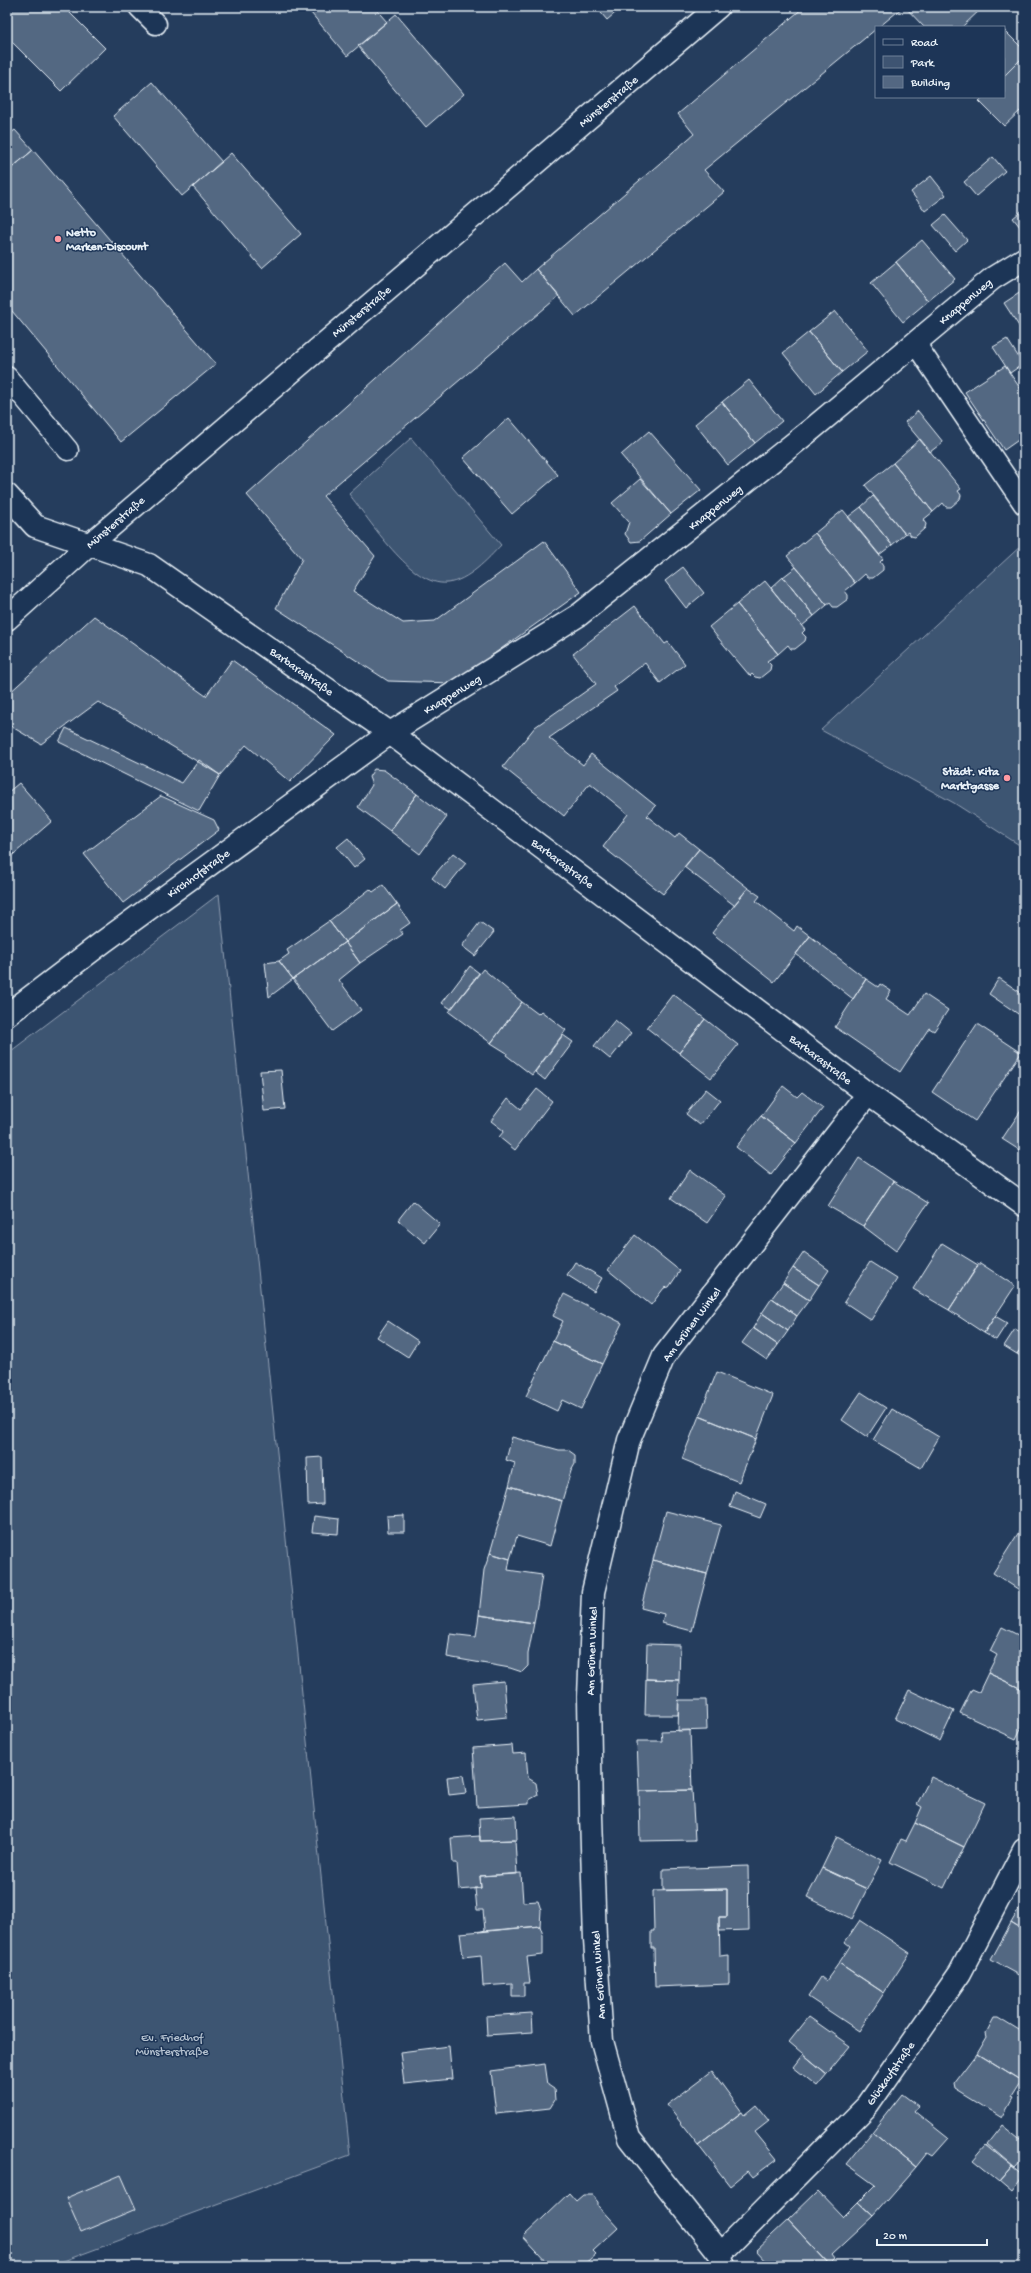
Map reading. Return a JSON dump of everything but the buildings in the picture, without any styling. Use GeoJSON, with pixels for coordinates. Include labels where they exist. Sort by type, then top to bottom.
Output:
{"type":"FeatureCollection","features":[{"type":"Feature","properties":{"kind":"street","name":"Münsterstraße"},"geometry":{"type":"LineString","coordinates":[[7,619],[89,544],[718,7]]}},
{"type":"Feature","properties":{"kind":"street","name":"Knappenweg"},"geometry":{"type":"LineString","coordinates":[[390,733],[579,615],[915,344],[993,278],[1024,259]]}},
{"type":"Feature","properties":{"kind":"street","name":"Barbarastraße"},"geometry":{"type":"LineString","coordinates":[[7,495],[35,526],[149,565],[390,733],[868,1094],[1024,1205]]}},
{"type":"Feature","properties":{"kind":"street","name":"Kirchhofstraße"},"geometry":{"type":"LineString","coordinates":[[7,1015],[103,942],[390,733]]}},
{"type":"Feature","properties":{"kind":"street","name":"Am Grünen Winkel"},"geometry":{"type":"LineString","coordinates":[[722,2260],[629,2138],[602,2042],[595,1940],[591,1808],[589,1696],[593,1592],[629,1440],[664,1356],[868,1094]]}},
{"type":"Feature","properties":{"kind":"street","name":"Glückaufstraße"},"geometry":{"type":"LineString","coordinates":[[722,2260],[868,2105],[960,1973],[1024,1850]]}},
{"type":"Feature","properties":{"kind":"lane"},"geometry":{"type":"LineString","coordinates":[[139,7],[156,24]]}},
{"type":"Feature","properties":{"kind":"lane"},"geometry":{"type":"LineString","coordinates":[[915,344],[1024,504]]}},
{"type":"Feature","properties":{"kind":"lane"},"geometry":{"type":"LineString","coordinates":[[7,377],[68,450]]}},
{"type":"Feature","properties":{"kind":"green space"},"geometry":{"type":"Polygon","coordinates":[[[411,438],[501,545],[490,557],[470,574],[455,581],[447,583],[433,581],[419,574],[392,550],[349,494],[411,438]]]}},
{"type":"Feature","properties":{"kind":"green space"},"geometry":{"type":"Polygon","coordinates":[[[1024,543],[1024,848],[954,803],[821,730],[1024,543]]]}},
{"type":"Feature","properties":{"kind":"green space","name":"Ev. Friedhof Münsterstraße"},"geometry":{"type":"Polygon","coordinates":[[[219,894],[350,2155],[50,2266],[7,2266],[7,1054],[219,894]]]}},
{"type":"Feature","properties":{"kind":"place","name":"Netto Marken-Discount"},"geometry":{"type":"Point","coordinates":[58,239]}},
{"type":"Feature","properties":{"kind":"place","name":"Städt. Kita Marktgasse"},"geometry":{"type":"Point","coordinates":[1007,778]}}]}
